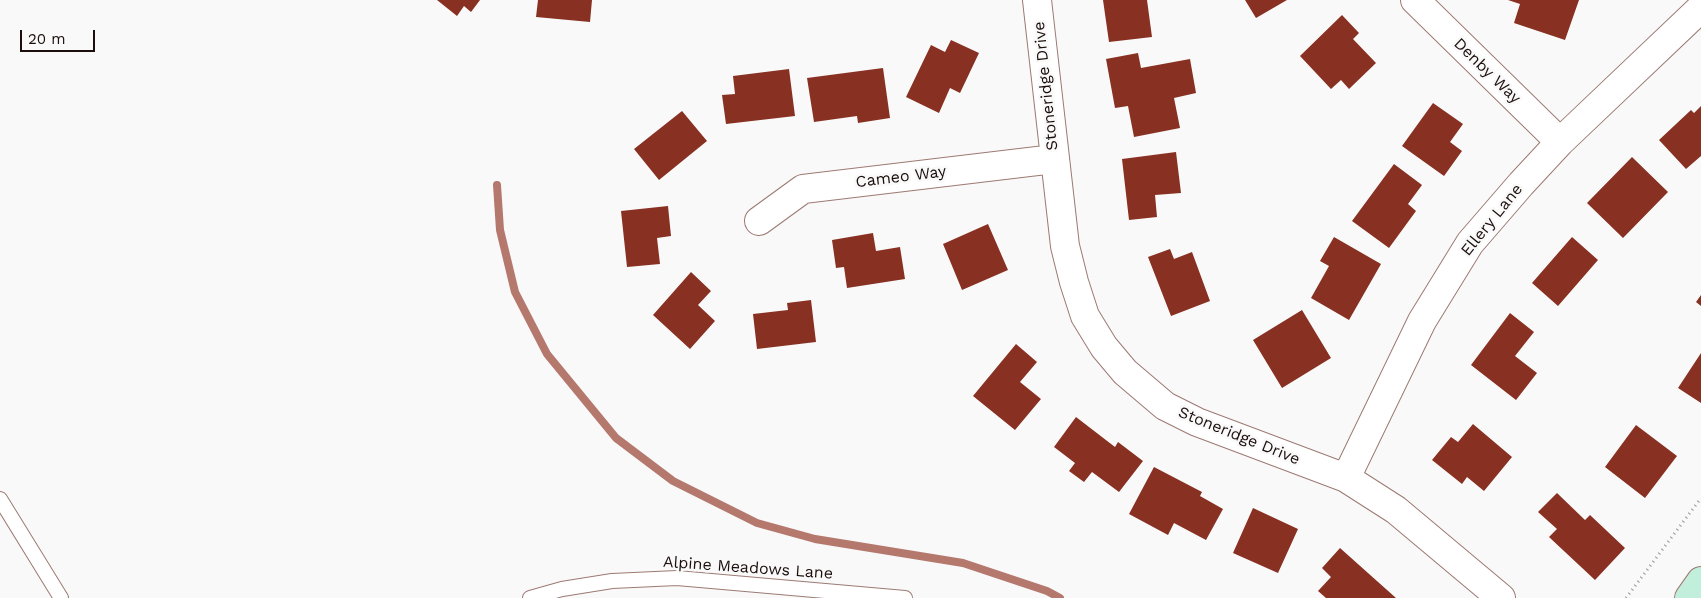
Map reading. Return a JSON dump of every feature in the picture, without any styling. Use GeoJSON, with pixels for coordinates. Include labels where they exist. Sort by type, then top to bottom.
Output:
{"type":"FeatureCollection","features":[{"type":"Feature","properties":{"kind":"street","name":"Stoneridge Drive"},"geometry":{"type":"LineString","coordinates":[[1037,0],[1065,246],[1085,316],[1104,347],[1125,372],[1165,406],[1197,422],[1346,478],[1396,510],[1501,598]]}},
{"type":"Feature","properties":{"kind":"street","name":"Denby Way"},"geometry":{"type":"LineString","coordinates":[[1414,0],[1560,142]]}},
{"type":"Feature","properties":{"kind":"street","name":"Ellery Lane"},"geometry":{"type":"LineString","coordinates":[[1346,478],[1422,321],[1470,243],[1520,184],[1560,142],[1701,8]]}},
{"type":"Feature","properties":{"kind":"street","name":"Cameo Way"},"geometry":{"type":"LineString","coordinates":[[758,221],[803,189],[1054,158]]}},
{"type":"Feature","properties":{"kind":"street"},"geometry":{"type":"LineString","coordinates":[[1689,598],[1701,581]]}},
{"type":"Feature","properties":{"kind":"lane"},"geometry":{"type":"LineString","coordinates":[[0,499],[61,598]]}},
{"type":"Feature","properties":{"kind":"lane","name":"Alpine Meadows Lane"},"geometry":{"type":"LineString","coordinates":[[530,598],[562,589],[612,580],[676,578],[905,598]]}},
{"type":"Feature","properties":{"kind":"path"},"geometry":{"type":"LineString","coordinates":[[1626,598],[1701,498]]}},
{"type":"Feature","properties":{"kind":"building"},"geometry":{"type":"Polygon","coordinates":[[[437,0],[480,0],[471,12],[464,6],[457,16],[437,0]]]}},
{"type":"Feature","properties":{"kind":"building"},"geometry":{"type":"Polygon","coordinates":[[[538,0],[592,0],[590,22],[536,17],[538,0]]]}},
{"type":"Feature","properties":{"kind":"building"},"geometry":{"type":"Polygon","coordinates":[[[1103,0],[1147,0],[1152,37],[1109,42],[1103,0]]]}},
{"type":"Feature","properties":{"kind":"building"},"geometry":{"type":"Polygon","coordinates":[[[1245,0],[1287,0],[1256,18],[1245,0]]]}},
{"type":"Feature","properties":{"kind":"building"},"geometry":{"type":"Polygon","coordinates":[[[1508,0],[1579,0],[1565,40],[1514,23],[1520,4],[1508,0]]]}},
{"type":"Feature","properties":{"kind":"building"},"geometry":{"type":"Polygon","coordinates":[[[1342,15],[1359,33],[1353,39],[1376,63],[1349,89],[1341,80],[1331,89],[1300,56],[1342,15]]]}},
{"type":"Feature","properties":{"kind":"building"},"geometry":{"type":"Polygon","coordinates":[[[951,40],[979,53],[960,93],[950,88],[939,113],[906,97],[931,45],[945,52],[951,40]]]}},
{"type":"Feature","properties":{"kind":"building"},"geometry":{"type":"Polygon","coordinates":[[[1138,53],[1141,68],[1190,59],[1196,93],[1174,98],[1180,128],[1134,137],[1128,106],[1115,108],[1106,59],[1138,53]]]}},
{"type":"Feature","properties":{"kind":"building"},"geometry":{"type":"Polygon","coordinates":[[[883,68],[890,118],[858,123],[857,116],[814,122],[807,78],[883,68]]]}},
{"type":"Feature","properties":{"kind":"building"},"geometry":{"type":"Polygon","coordinates":[[[789,69],[795,116],[726,124],[722,95],[735,94],[733,76],[789,69]]]}},
{"type":"Feature","properties":{"kind":"building"},"geometry":{"type":"Polygon","coordinates":[[[1433,103],[1463,124],[1450,142],[1462,151],[1444,176],[1402,146],[1433,103]]]}},
{"type":"Feature","properties":{"kind":"building"},"geometry":{"type":"Polygon","coordinates":[[[1701,106],[1701,156],[1686,169],[1659,140],[1691,110],[1694,113],[1701,106]]]}},
{"type":"Feature","properties":{"kind":"building"},"geometry":{"type":"Polygon","coordinates":[[[682,111],[707,141],[659,180],[634,149],[682,111]]]}},
{"type":"Feature","properties":{"kind":"building"},"geometry":{"type":"Polygon","coordinates":[[[1176,152],[1181,193],[1155,195],[1157,217],[1129,220],[1122,159],[1176,152]]]}},
{"type":"Feature","properties":{"kind":"building"},"geometry":{"type":"Polygon","coordinates":[[[1632,157],[1668,192],[1623,238],[1587,203],[1632,157]]]}},
{"type":"Feature","properties":{"kind":"building"},"geometry":{"type":"Polygon","coordinates":[[[1394,164],[1422,185],[1408,204],[1416,211],[1389,248],[1352,221],[1394,164]]]}},
{"type":"Feature","properties":{"kind":"building"},"geometry":{"type":"Polygon","coordinates":[[[668,206],[671,236],[657,238],[660,264],[627,267],[621,211],[668,206]]]}},
{"type":"Feature","properties":{"kind":"building"},"geometry":{"type":"Polygon","coordinates":[[[988,224],[1008,270],[962,290],[943,244],[988,224]]]}},
{"type":"Feature","properties":{"kind":"building"},"geometry":{"type":"Polygon","coordinates":[[[873,233],[876,251],[900,247],[905,279],[847,288],[844,267],[836,268],[832,240],[873,233]]]}},
{"type":"Feature","properties":{"kind":"building"},"geometry":{"type":"Polygon","coordinates":[[[1334,237],[1381,264],[1349,320],[1311,298],[1329,266],[1320,261],[1334,237]]]}},
{"type":"Feature","properties":{"kind":"building"},"geometry":{"type":"Polygon","coordinates":[[[1572,237],[1598,260],[1558,306],[1532,283],[1572,237]]]}},
{"type":"Feature","properties":{"kind":"building"},"geometry":{"type":"Polygon","coordinates":[[[1170,249],[1174,259],[1192,252],[1210,301],[1171,316],[1148,257],[1170,249]]]}},
{"type":"Feature","properties":{"kind":"building"},"geometry":{"type":"Polygon","coordinates":[[[691,272],[711,291],[698,305],[715,321],[690,349],[653,315],[691,272]]]}},
{"type":"Feature","properties":{"kind":"building"},"geometry":{"type":"Polygon","coordinates":[[[1701,295],[1701,306],[1696,302],[1701,295]]]}},
{"type":"Feature","properties":{"kind":"building"},"geometry":{"type":"Polygon","coordinates":[[[811,300],[816,342],[757,349],[753,314],[788,310],[787,303],[811,300]]]}},
{"type":"Feature","properties":{"kind":"building"},"geometry":{"type":"Polygon","coordinates":[[[1302,310],[1331,358],[1282,388],[1253,340],[1302,310]]]}},
{"type":"Feature","properties":{"kind":"building"},"geometry":{"type":"Polygon","coordinates":[[[1510,313],[1534,332],[1515,356],[1537,373],[1516,400],[1471,365],[1510,313]]]}},
{"type":"Feature","properties":{"kind":"building"},"geometry":{"type":"Polygon","coordinates":[[[1016,344],[1037,362],[1020,382],[1041,399],[1015,430],[973,396],[1016,344]]]}},
{"type":"Feature","properties":{"kind":"building"},"geometry":{"type":"Polygon","coordinates":[[[1701,353],[1701,403],[1678,388],[1701,353]]]}},
{"type":"Feature","properties":{"kind":"building"},"geometry":{"type":"Polygon","coordinates":[[[1076,417],[1115,447],[1118,442],[1143,461],[1119,492],[1092,472],[1084,482],[1069,471],[1075,463],[1054,447],[1076,417]]]}},
{"type":"Feature","properties":{"kind":"building"},"geometry":{"type":"Polygon","coordinates":[[[1473,424],[1512,457],[1484,491],[1467,477],[1462,484],[1432,460],[1451,437],[1458,442],[1473,424]]]}},
{"type":"Feature","properties":{"kind":"building"},"geometry":{"type":"Polygon","coordinates":[[[1636,425],[1677,456],[1645,498],[1605,467],[1636,425]]]}},
{"type":"Feature","properties":{"kind":"building"},"geometry":{"type":"Polygon","coordinates":[[[1154,467],[1202,492],[1200,496],[1223,509],[1206,540],[1174,523],[1168,535],[1129,514],[1154,467]]]}},
{"type":"Feature","properties":{"kind":"building"},"geometry":{"type":"Polygon","coordinates":[[[1557,493],[1585,520],[1590,515],[1625,548],[1595,580],[1549,537],[1557,529],[1538,512],[1557,493]]]}},
{"type":"Feature","properties":{"kind":"building"},"geometry":{"type":"Polygon","coordinates":[[[1253,508],[1298,529],[1278,573],[1233,553],[1253,508]]]}},
{"type":"Feature","properties":{"kind":"building"},"geometry":{"type":"Polygon","coordinates":[[[1340,548],[1396,598],[1326,598],[1318,591],[1331,577],[1322,568],[1340,548]]]}},
{"type":"Feature","properties":{"kind":"waterway"},"geometry":{"type":"LineString","coordinates":[[497,185],[500,230],[515,292],[547,354],[616,438],[673,481],[757,523],[815,539],[963,563],[1047,591],[1060,598]]}}]}
